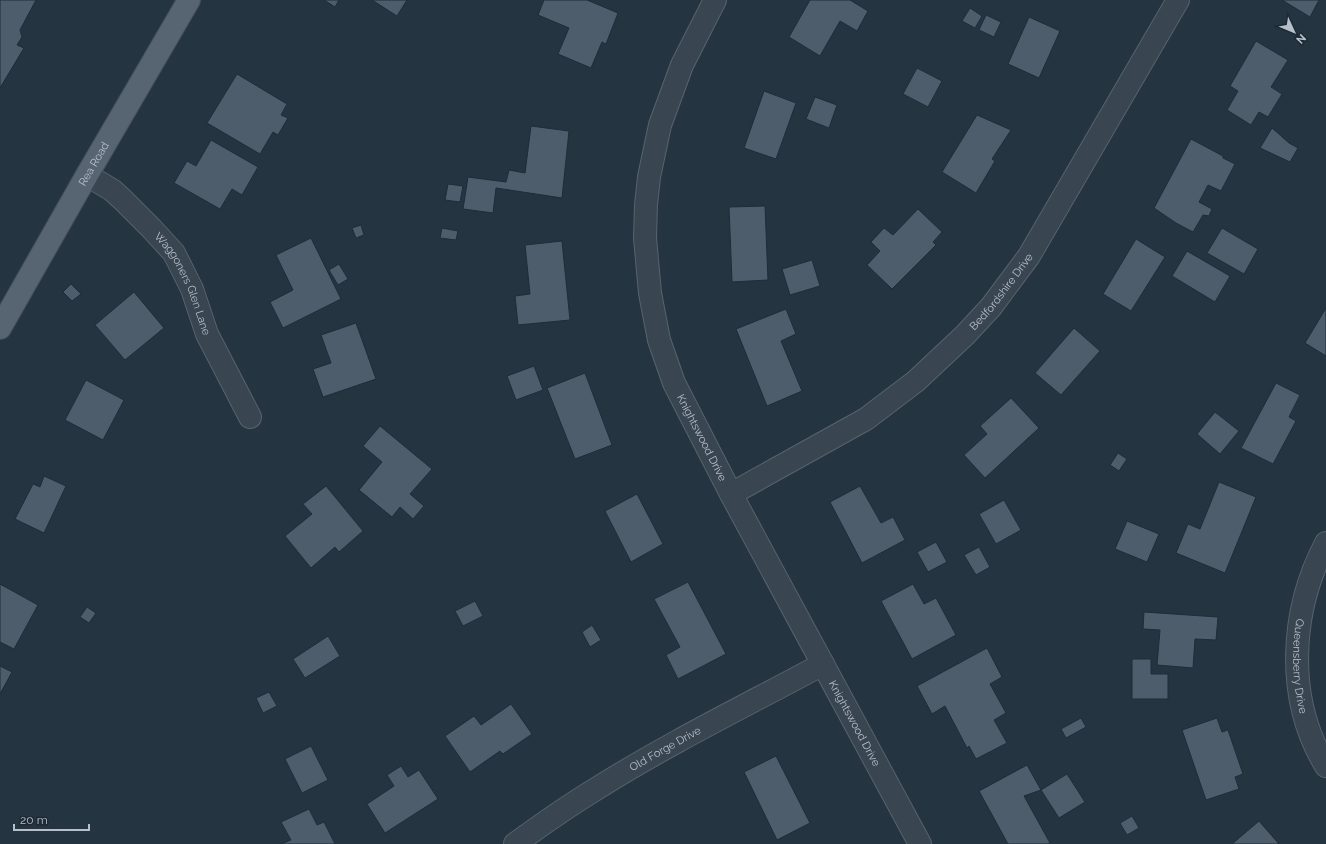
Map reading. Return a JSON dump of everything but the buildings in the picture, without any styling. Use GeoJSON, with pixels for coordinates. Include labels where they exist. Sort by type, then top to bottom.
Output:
{"type":"FeatureCollection","features":[{"type":"Feature","properties":{"kind":"main road","name":"Rea Road"},"geometry":{"type":"LineString","coordinates":[[0,328],[189,0]]}},
{"type":"Feature","properties":{"kind":"street","name":"Knightswood Drive"},"geometry":{"type":"LineString","coordinates":[[715,0],[682,64],[660,125],[649,177],[645,238],[650,293],[659,340],[674,383],[731,494],[920,844]]}},
{"type":"Feature","properties":{"kind":"street","name":"Bedfordshire Drive"},"geometry":{"type":"LineString","coordinates":[[731,494],[866,419],[916,381],[970,329],[990,307],[1029,256],[1178,0]]}},
{"type":"Feature","properties":{"kind":"street","name":"Waggoners Glen Lane"},"geometry":{"type":"LineString","coordinates":[[87,175],[112,190],[174,253],[192,289],[207,334],[250,417]]}},
{"type":"Feature","properties":{"kind":"street","name":"Queensberry Drive"},"geometry":{"type":"LineString","coordinates":[[1326,543],[1313,571],[1305,595],[1300,618],[1298,680],[1301,702],[1311,737],[1326,766]]}},
{"type":"Feature","properties":{"kind":"street","name":"Old Forge Drive"},"geometry":{"type":"LineString","coordinates":[[515,844],[603,785],[668,747],[823,664]]}}]}
